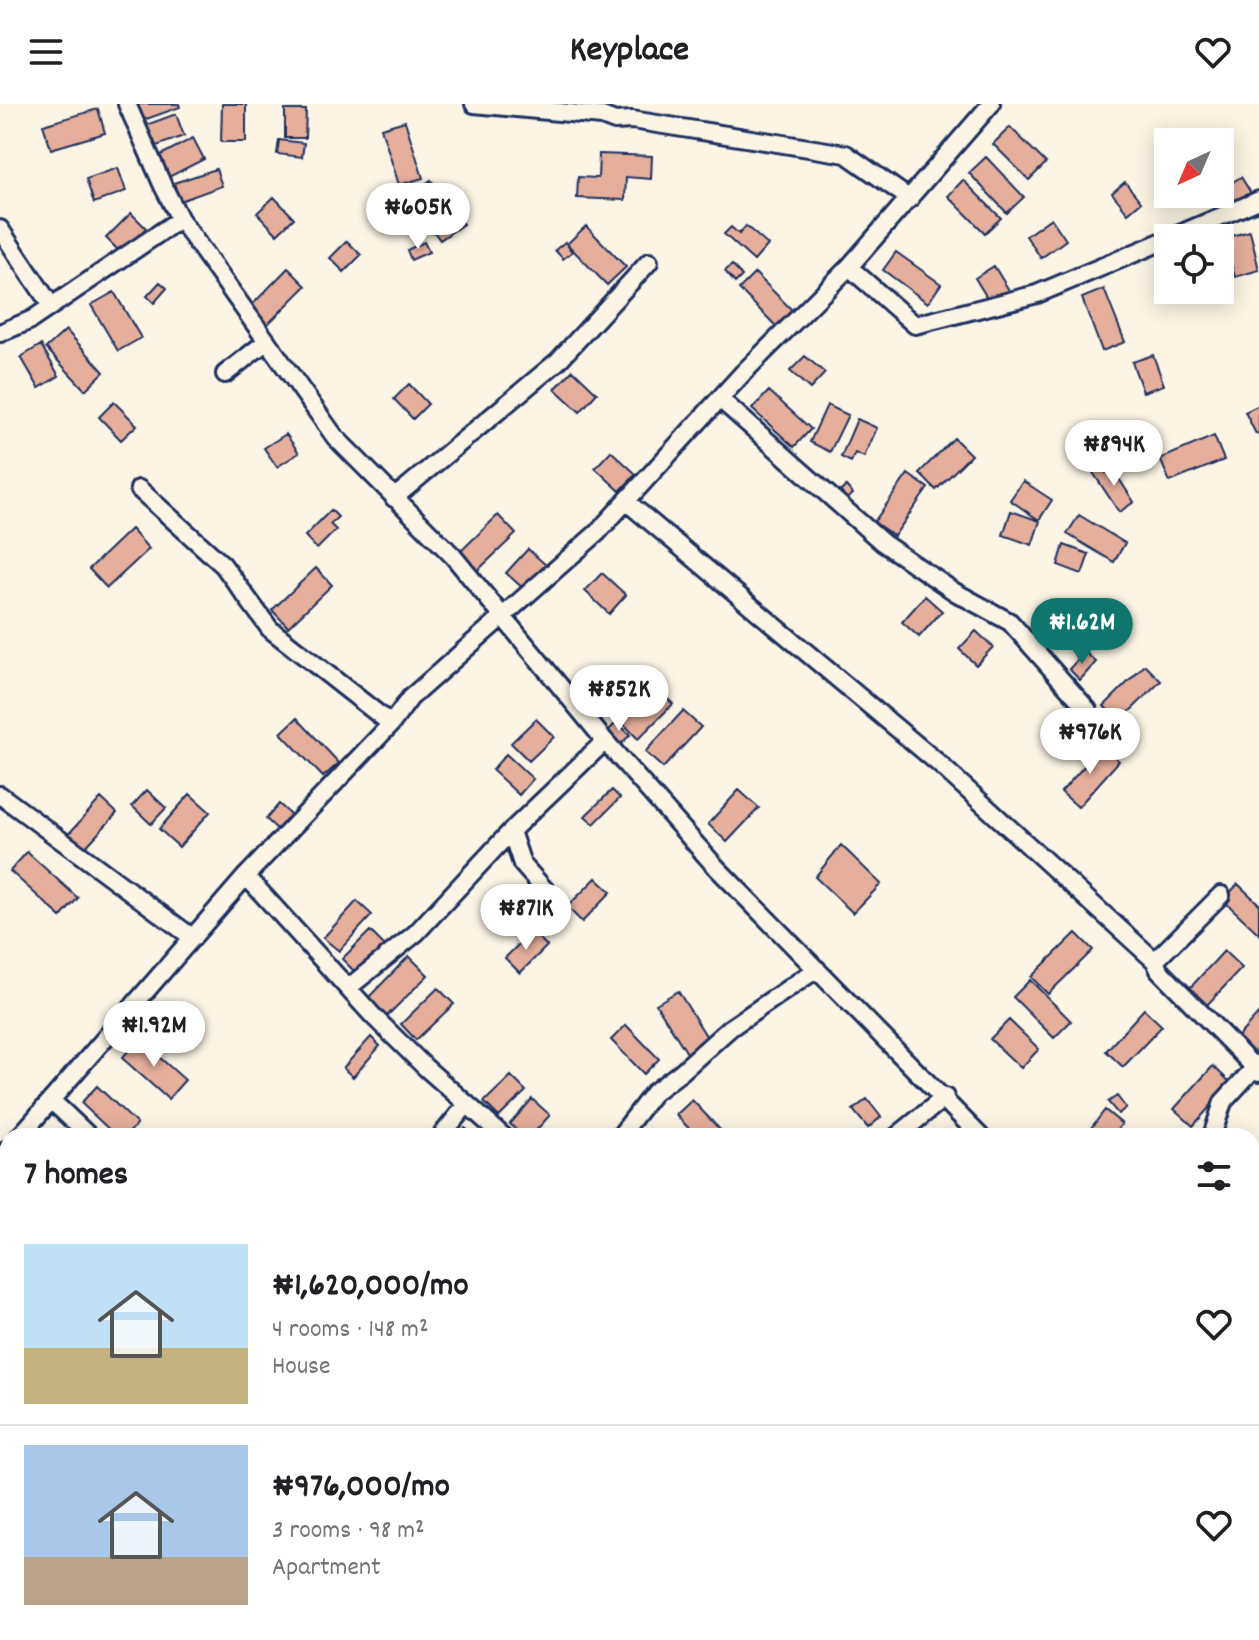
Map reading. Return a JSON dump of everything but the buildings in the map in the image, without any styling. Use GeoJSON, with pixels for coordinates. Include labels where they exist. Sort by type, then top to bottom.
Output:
{"type":"FeatureCollection","features":[{"type":"Feature","properties":{"kind":"street"},"geometry":{"type":"LineString","coordinates":[[127,104],[180,219],[335,437],[453,556],[605,741],[715,866],[973,1128]]}},
{"type":"Feature","properties":{"kind":"street"},"geometry":{"type":"LineString","coordinates":[[474,104],[603,110],[615,121],[633,112],[846,154],[910,199]]}},
{"type":"Feature","properties":{"kind":"street"},"geometry":{"type":"LineString","coordinates":[[27,1128],[246,876],[391,724],[410,698],[597,533],[720,399],[849,267],[991,104]]}},
{"type":"Feature","properties":{"kind":"street"},"geometry":{"type":"LineString","coordinates":[[1202,224],[1259,200]]}},
{"type":"Feature","properties":{"kind":"street"},"geometry":{"type":"LineString","coordinates":[[0,333],[31,320],[50,304],[180,219]]}},
{"type":"Feature","properties":{"kind":"street"},"geometry":{"type":"LineString","coordinates":[[0,229],[50,304]]}},
{"type":"Feature","properties":{"kind":"street"},"geometry":{"type":"LineString","coordinates":[[849,267],[915,325],[1037,294],[1154,244]]}},
{"type":"Feature","properties":{"kind":"street"},"geometry":{"type":"LineString","coordinates":[[394,498],[558,361],[649,262]]}},
{"type":"Feature","properties":{"kind":"street"},"geometry":{"type":"LineString","coordinates":[[225,374],[267,341]]}},
{"type":"Feature","properties":{"kind":"street"},"geometry":{"type":"LineString","coordinates":[[720,399],[883,543],[955,592],[1010,622],[1088,710]]}},
{"type":"Feature","properties":{"kind":"street"},"geometry":{"type":"LineString","coordinates":[[139,489],[223,565],[270,629],[391,724]]}},
{"type":"Feature","properties":{"kind":"street"},"geometry":{"type":"LineString","coordinates":[[627,502],[937,762],[1155,961],[1159,970],[1257,1068],[1223,1102],[1215,1128]]}},
{"type":"Feature","properties":{"kind":"street"},"geometry":{"type":"LineString","coordinates":[[348,988],[416,933],[511,831],[605,741]]}},
{"type":"Feature","properties":{"kind":"street"},"geometry":{"type":"LineString","coordinates":[[0,795],[193,938]]}},
{"type":"Feature","properties":{"kind":"street"},"geometry":{"type":"LineString","coordinates":[[511,831],[522,864],[546,891]]}},
{"type":"Feature","properties":{"kind":"street"},"geometry":{"type":"LineString","coordinates":[[246,876],[426,1068],[494,1128]]}},
{"type":"Feature","properties":{"kind":"street"},"geometry":{"type":"LineString","coordinates":[[1155,961],[1221,895]]}},
{"type":"Feature","properties":{"kind":"street"},"geometry":{"type":"LineString","coordinates":[[626,1128],[653,1093],[730,1028],[817,969]]}},
{"type":"Feature","properties":{"kind":"street"},"geometry":{"type":"LineString","coordinates":[[907,1128],[945,1097]]}},
{"type":"Feature","properties":{"kind":"street"},"geometry":{"type":"LineString","coordinates":[[51,1100],[81,1128]]}},
{"type":"Feature","properties":{"kind":"street"},"geometry":{"type":"LineString","coordinates":[[448,1128],[467,1104]]}}]}
